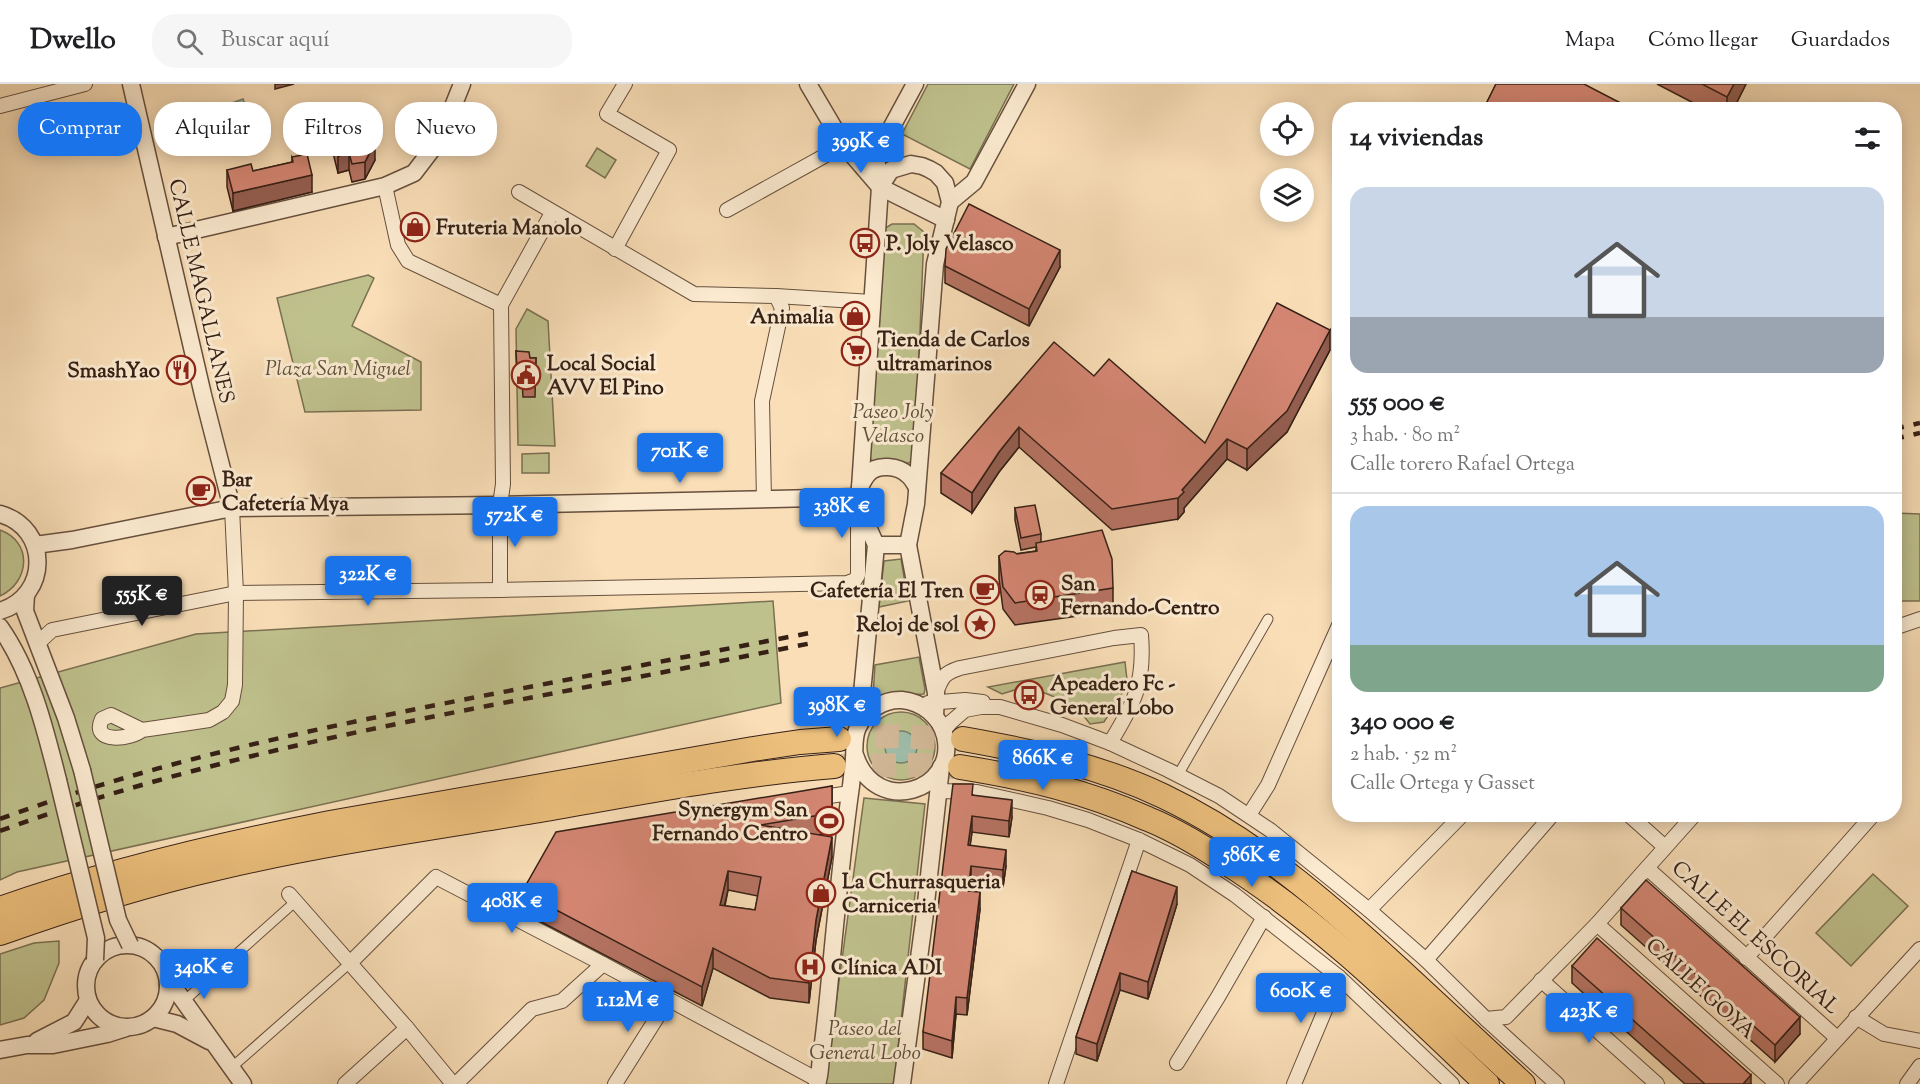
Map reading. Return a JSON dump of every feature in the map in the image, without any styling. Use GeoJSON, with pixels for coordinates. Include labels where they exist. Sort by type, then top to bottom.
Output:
{"type":"FeatureCollection","features":[{"type":"Feature","properties":{"kind":"highway"},"geometry":{"type":"LineString","coordinates":[[943,717],[1032,752],[1097,771],[1161,795],[1220,827],[1307,888],[1342,917],[1523,1084]]}},
{"type":"Feature","properties":{"kind":"highway"},"geometry":{"type":"LineString","coordinates":[[0,909],[122,870],[261,836],[330,823],[800,742],[842,753]]}},
{"type":"Feature","properties":{"kind":"highway"},"geometry":{"type":"LineString","coordinates":[[0,933],[126,891],[224,866],[333,845],[763,773],[842,753]]}},
{"type":"Feature","properties":{"kind":"highway"},"geometry":{"type":"LineString","coordinates":[[951,767],[1024,778],[1088,795],[1149,819],[1208,851],[1254,880],[1326,935],[1487,1084]]}},
{"type":"Feature","properties":{"kind":"street"},"geometry":{"type":"LineString","coordinates":[[0,106],[85,84]]}},
{"type":"Feature","properties":{"kind":"street","name":"CALLE MAGALLANES"},"geometry":{"type":"LineString","coordinates":[[131,84],[203,395],[232,508]]}},
{"type":"Feature","properties":{"kind":"street"},"geometry":{"type":"LineString","coordinates":[[166,237],[385,186],[414,173],[440,139],[462,84]]}},
{"type":"Feature","properties":{"kind":"street"},"geometry":{"type":"LineString","coordinates":[[615,249],[669,150],[607,114],[625,84]]}},
{"type":"Feature","properties":{"kind":"street"},"geometry":{"type":"LineString","coordinates":[[808,84],[844,144],[880,188],[946,220]]}},
{"type":"Feature","properties":{"kind":"street"},"geometry":{"type":"LineString","coordinates":[[842,753],[854,745],[859,725],[876,545],[864,518],[860,492],[880,188],[876,156],[915,84]]}},
{"type":"Feature","properties":{"kind":"street"},"geometry":{"type":"LineString","coordinates":[[950,202],[974,182],[1027,84]]}},
{"type":"Feature","properties":{"kind":"street"},"geometry":{"type":"LineString","coordinates":[[727,210],[844,144]]}},
{"type":"Feature","properties":{"kind":"street"},"geometry":{"type":"LineString","coordinates":[[880,188],[891,170],[911,164],[922,166],[936,173],[945,183],[950,202],[935,264],[916,504],[908,545],[943,717]]}},
{"type":"Feature","properties":{"kind":"street"},"geometry":{"type":"LineString","coordinates":[[385,186],[398,245],[408,261],[501,305]]}},
{"type":"Feature","properties":{"kind":"street"},"geometry":{"type":"LineString","coordinates":[[519,192],[694,294],[779,302],[872,302]]}},
{"type":"Feature","properties":{"kind":"street"},"geometry":{"type":"LineString","coordinates":[[500,590],[500,505],[503,484],[501,305],[552,213]]}},
{"type":"Feature","properties":{"kind":"street"},"geometry":{"type":"LineString","coordinates":[[764,500],[762,401],[779,302]]}},
{"type":"Feature","properties":{"kind":"street"},"geometry":{"type":"LineString","coordinates":[[860,492],[868,473],[876,468],[899,469],[908,475],[917,487]]}},
{"type":"Feature","properties":{"kind":"street"},"geometry":{"type":"LineString","coordinates":[[35,545],[72,540],[232,508],[764,500],[860,492]]}},
{"type":"Feature","properties":{"kind":"street"},"geometry":{"type":"LineString","coordinates":[[142,730],[209,720],[223,712],[232,701],[235,685],[236,592],[232,508]]}},
{"type":"Feature","properties":{"kind":"street"},"geometry":{"type":"LineString","coordinates":[[0,513],[17,521],[28,532],[35,545],[38,566],[36,576],[26,595],[17,603],[0,611]]}},
{"type":"Feature","properties":{"kind":"street"},"geometry":{"type":"LineString","coordinates":[[38,643],[52,630],[236,592],[500,590],[847,583],[855,580],[858,570],[858,527],[864,518]]}},
{"type":"Feature","properties":{"kind":"street"},"geometry":{"type":"LineString","coordinates":[[876,545],[908,545]]}},
{"type":"Feature","properties":{"kind":"street"},"geometry":{"type":"LineString","coordinates":[[26,595],[25,611],[66,718],[82,770],[118,920],[130,945]]}},
{"type":"Feature","properties":{"kind":"street"},"geometry":{"type":"LineString","coordinates":[[1902,618],[1920,618]]}},
{"type":"Feature","properties":{"kind":"street"},"geometry":{"type":"LineString","coordinates":[[1902,625],[1920,618]]}},
{"type":"Feature","properties":{"kind":"street"},"geometry":{"type":"LineString","coordinates":[[1178,775],[1268,619]]}},
{"type":"Feature","properties":{"kind":"street"},"geometry":{"type":"LineString","coordinates":[[0,627],[10,642],[27,678],[58,780],[96,938],[95,960]]}},
{"type":"Feature","properties":{"kind":"street"},"geometry":{"type":"LineString","coordinates":[[902,1084],[939,791],[951,767],[946,747],[940,682],[947,673],[960,668],[1114,638],[1142,635],[1143,658],[1138,692],[1110,744]]}},
{"type":"Feature","properties":{"kind":"street"},"geometry":{"type":"LineString","coordinates":[[1249,815],[1268,785],[1332,641]]}},
{"type":"Feature","properties":{"kind":"street"},"geometry":{"type":"LineString","coordinates":[[859,725],[881,704],[901,700],[916,704],[951,722],[964,710],[993,706]]}},
{"type":"Feature","properties":{"kind":"street"},"geometry":{"type":"LineString","coordinates":[[943,717],[965,700],[987,702],[993,706],[1052,722],[1110,744],[1219,796],[1270,830],[1369,910],[1426,960],[1557,1084]]}},
{"type":"Feature","properties":{"kind":"street"},"geometry":{"type":"LineString","coordinates":[[842,753],[870,781],[879,787],[899,792],[919,788],[951,767]]}},
{"type":"Feature","properties":{"kind":"street"},"geometry":{"type":"LineString","coordinates":[[231,1068],[350,963],[436,877],[603,964],[817,1082],[850,793],[842,753]]}},
{"type":"Feature","properties":{"kind":"street"},"geometry":{"type":"LineString","coordinates":[[939,791],[977,792],[1048,808],[1088,820],[1139,840],[1197,870],[1264,917],[1339,977],[1452,1084]]}},
{"type":"Feature","properties":{"kind":"street"},"geometry":{"type":"LineString","coordinates":[[807,799],[850,793]]}},
{"type":"Feature","properties":{"kind":"street"},"geometry":{"type":"LineString","coordinates":[[1369,910],[1455,822]]}},
{"type":"Feature","properties":{"kind":"street"},"geometry":{"type":"LineString","coordinates":[[1426,960],[1546,822]]}},
{"type":"Feature","properties":{"kind":"street","name":"CALLE EL ESCORIAL"},"geometry":{"type":"LineString","coordinates":[[1637,822],[1665,847]]}},
{"type":"Feature","properties":{"kind":"street"},"geometry":{"type":"LineString","coordinates":[[1486,1019],[1506,1017],[1598,924],[1688,822]]}},
{"type":"Feature","properties":{"kind":"street"},"geometry":{"type":"LineString","coordinates":[[1746,958],[1866,822]]}},
{"type":"Feature","properties":{"kind":"street"},"geometry":{"type":"LineString","coordinates":[[1056,1084],[1139,840]]}},
{"type":"Feature","properties":{"kind":"street","name":"CALLE EL ESCORIAL"},"geometry":{"type":"LineString","coordinates":[[1647,868],[1837,1038]]}},
{"type":"Feature","properties":{"kind":"street"},"geometry":{"type":"LineString","coordinates":[[184,1001],[292,898],[454,1084],[532,1009],[562,1001],[603,964]]}},
{"type":"Feature","properties":{"kind":"street"},"geometry":{"type":"LineString","coordinates":[[1177,1063],[1264,917]]}},
{"type":"Feature","properties":{"kind":"street","name":"CALLE GOYA"},"geometry":{"type":"LineString","coordinates":[[1598,924],[1777,1084]]}},
{"type":"Feature","properties":{"kind":"street"},"geometry":{"type":"LineString","coordinates":[[0,1050],[27,1045],[53,1045],[107,1034],[142,1024],[153,1018],[161,1009],[166,997],[168,984],[165,972],[160,962],[152,954],[130,945],[117,946],[95,960],[88,972],[85,986],[88,1000],[104,1021],[116,1026],[129,1027]]}},
{"type":"Feature","properties":{"kind":"street"},"geometry":{"type":"LineString","coordinates":[[1796,1084],[1920,949]]}},
{"type":"Feature","properties":{"kind":"street"},"geometry":{"type":"LineString","coordinates":[[1294,1084],[1339,977]]}},
{"type":"Feature","properties":{"kind":"street"},"geometry":{"type":"LineString","coordinates":[[1542,980],[1656,1084]]}},
{"type":"Feature","properties":{"kind":"street"},"geometry":{"type":"LineString","coordinates":[[168,984],[178,993],[243,1084]]}},
{"type":"Feature","properties":{"kind":"street"},"geometry":{"type":"LineString","coordinates":[[27,1045],[52,1035],[74,1022],[88,1000]]}},
{"type":"Feature","properties":{"kind":"street"},"geometry":{"type":"LineString","coordinates":[[615,1084],[668,1000]]}},
{"type":"Feature","properties":{"kind":"street"},"geometry":{"type":"LineString","coordinates":[[1856,1017],[1884,1034],[1920,1041]]}},
{"type":"Feature","properties":{"kind":"street"},"geometry":{"type":"LineString","coordinates":[[153,1018],[177,1024],[212,1043]]}},
{"type":"Feature","properties":{"kind":"street"},"geometry":{"type":"LineString","coordinates":[[345,1084],[407,1028]]}},
{"type":"Feature","properties":{"kind":"street"},"geometry":{"type":"LineString","coordinates":[[1907,1084],[1920,1066]]}},
{"type":"Feature","properties":{"kind":"green space"},"geometry":{"type":"Polygon","coordinates":[[[928,84],[1014,84],[970,169],[902,134],[928,84]]]}},
{"type":"Feature","properties":{"kind":"green space"},"geometry":{"type":"Polygon","coordinates":[[[597,148],[616,160],[605,178],[586,166],[597,148]]]}},
{"type":"Feature","properties":{"kind":"green space","name":"Paseo Joly Velasco"},"geometry":{"type":"Polygon","coordinates":[[[892,224],[914,224],[924,232],[915,457],[909,463],[875,462],[868,457],[882,230],[892,224]]]}},
{"type":"Feature","properties":{"kind":"green space","name":"Plaza San Miguel"},"geometry":{"type":"Polygon","coordinates":[[[368,275],[374,278],[352,326],[421,362],[421,410],[305,412],[277,298],[368,275]]]}},
{"type":"Feature","properties":{"kind":"green space"},"geometry":{"type":"Polygon","coordinates":[[[527,309],[548,321],[555,446],[518,445],[516,329],[527,309]]]}},
{"type":"Feature","properties":{"kind":"green space"},"geometry":{"type":"Polygon","coordinates":[[[549,453],[549,473],[522,473],[522,454],[549,453]]]}},
{"type":"Feature","properties":{"kind":"green space"},"geometry":{"type":"Polygon","coordinates":[[[1902,513],[1920,514],[1920,601],[1902,601],[1902,513]]]}},
{"type":"Feature","properties":{"kind":"green space"},"geometry":{"type":"Polygon","coordinates":[[[0,530],[18,543],[24,562],[17,581],[10,590],[0,596],[0,530]]]}},
{"type":"Feature","properties":{"kind":"green space"},"geometry":{"type":"Polygon","coordinates":[[[901,559],[908,601],[879,607],[884,561],[901,559]]]}},
{"type":"Feature","properties":{"kind":"green space"},"geometry":{"type":"Polygon","coordinates":[[[773,601],[781,703],[17,872],[0,880],[0,688],[196,634],[773,601]]]}},
{"type":"Feature","properties":{"kind":"green space"},"geometry":{"type":"Polygon","coordinates":[[[919,657],[924,694],[896,695],[876,699],[873,696],[875,665],[919,657]]]}},
{"type":"Feature","properties":{"kind":"green space"},"geometry":{"type":"Polygon","coordinates":[[[1125,662],[1127,680],[1124,690],[1104,722],[1090,724],[1075,705],[1027,686],[1002,694],[988,687],[1125,662]]]}},
{"type":"Feature","properties":{"kind":"green space"},"geometry":{"type":"Polygon","coordinates":[[[894,712],[908,712],[920,717],[930,727],[935,746],[930,765],[920,775],[908,780],[894,780],[882,775],[872,765],[867,753],[867,739],[872,727],[882,717],[894,712]]]}},
{"type":"Feature","properties":{"kind":"green space","name":"Paseo del General Lobo"},"geometry":{"type":"Polygon","coordinates":[[[864,798],[925,804],[894,1084],[825,1084],[864,798]]]}},
{"type":"Feature","properties":{"kind":"green space"},"geometry":{"type":"Polygon","coordinates":[[[1873,874],[1908,906],[1851,966],[1816,933],[1873,874]]]}},
{"type":"Feature","properties":{"kind":"green space"},"geometry":{"type":"Polygon","coordinates":[[[59,941],[59,963],[44,1000],[24,1018],[0,1025],[0,954],[34,943],[59,941]]]}},
{"type":"Feature","properties":{"kind":"shaded area"},"geometry":{"type":"Polygon","coordinates":[[[901,731],[912,736],[917,747],[912,758],[901,763],[890,758],[885,747],[890,736],[901,731]]]}},
{"type":"Feature","properties":{"kind":"building"},"geometry":{"type":"Polygon","coordinates":[[[1496,84],[1584,84],[1619,102],[1487,102],[1496,84]]]}},
{"type":"Feature","properties":{"kind":"building"},"geometry":{"type":"Polygon","coordinates":[[[1702,84],[1734,84],[1727,97],[1702,84]]]}},
{"type":"Feature","properties":{"kind":"building"},"geometry":{"type":"Polygon","coordinates":[[[307,156],[312,175],[233,193],[227,170],[251,164],[253,171],[293,162],[292,157],[307,156]]]}},
{"type":"Feature","properties":{"kind":"building"},"geometry":{"type":"Polygon","coordinates":[[[350,156],[368,156],[365,162],[352,164],[350,156]]]}},
{"type":"Feature","properties":{"kind":"building"},"geometry":{"type":"Polygon","coordinates":[[[969,204],[1060,250],[1029,309],[945,266],[946,249],[969,204]]]}},
{"type":"Feature","properties":{"kind":"building"},"geometry":{"type":"Polygon","coordinates":[[[1277,303],[1330,330],[1287,411],[1247,449],[1227,439],[1182,490],[1184,492],[1178,498],[1112,509],[1019,427],[972,493],[941,473],[1054,342],[1094,376],[1109,359],[1205,443],[1277,303]]]}},
{"type":"Feature","properties":{"kind":"building"},"geometry":{"type":"Polygon","coordinates":[[[516,351],[529,352],[530,358],[536,358],[535,385],[523,385],[522,369],[517,369],[516,351]]]}},
{"type":"Feature","properties":{"kind":"building"},"geometry":{"type":"Polygon","coordinates":[[[1035,505],[1041,534],[1021,538],[1015,508],[1035,505]]]}},
{"type":"Feature","properties":{"kind":"building"},"geometry":{"type":"Polygon","coordinates":[[[1102,530],[1112,559],[1113,588],[1015,603],[1003,587],[999,556],[1005,551],[1017,554],[1037,551],[1036,543],[1102,530]]]}},
{"type":"Feature","properties":{"kind":"building"},"geometry":{"type":"Polygon","coordinates":[[[953,784],[973,784],[972,795],[1012,800],[1009,821],[972,816],[968,845],[1006,850],[1003,870],[971,866],[968,891],[980,892],[967,998],[956,997],[952,1041],[923,1032],[953,784]]]}},
{"type":"Feature","properties":{"kind":"building"},"geometry":{"type":"Polygon","coordinates":[[[832,786],[832,813],[761,825],[832,837],[816,920],[809,983],[770,978],[713,948],[702,987],[522,892],[556,832],[832,786]],[[728,871],[720,905],[755,910],[761,877],[728,871]]]}},
{"type":"Feature","properties":{"kind":"building"},"geometry":{"type":"Polygon","coordinates":[[[1132,871],[1177,887],[1148,982],[1120,973],[1097,1044],[1076,1037],[1132,871]]]}},
{"type":"Feature","properties":{"kind":"building"},"geometry":{"type":"Polygon","coordinates":[[[1646,880],[1800,1017],[1775,1045],[1621,908],[1646,880]]]}},
{"type":"Feature","properties":{"kind":"building"},"geometry":{"type":"Polygon","coordinates":[[[1597,938],[1751,1075],[1743,1084],[1705,1084],[1572,966],[1597,938]]]}},
{"type":"Feature","properties":{"kind":"tunnel"},"geometry":{"type":"LineString","coordinates":[[839,739],[893,736],[963,739]]}},
{"type":"Feature","properties":{"kind":"tunnel"},"geometry":{"type":"LineString","coordinates":[[836,766],[960,767]]}},
{"type":"Feature","properties":{"kind":"railway"},"geometry":{"type":"LineString","coordinates":[[1902,427],[1920,423]]}},
{"type":"Feature","properties":{"kind":"railway"},"geometry":{"type":"LineString","coordinates":[[1902,437],[1920,433]]}},
{"type":"Feature","properties":{"kind":"railway"},"geometry":{"type":"LineString","coordinates":[[0,819],[118,780],[299,734],[815,632]]}},
{"type":"Feature","properties":{"kind":"railway"},"geometry":{"type":"LineString","coordinates":[[0,831],[60,810],[180,774],[302,744],[817,642]]}},
{"type":"Feature","properties":{"kind":"place","name":"Fruteria Manolo"},"geometry":{"type":"Point","coordinates":[415,227]}},
{"type":"Feature","properties":{"kind":"place","name":"P. Joly Velasco"},"geometry":{"type":"Point","coordinates":[865,243]}},
{"type":"Feature","properties":{"kind":"place","name":"Animalia"},"geometry":{"type":"Point","coordinates":[855,316]}},
{"type":"Feature","properties":{"kind":"place","name":"Tienda de Carlos ultramarinos"},"geometry":{"type":"Point","coordinates":[856,351]}},
{"type":"Feature","properties":{"kind":"place","name":"SmashYao"},"geometry":{"type":"Point","coordinates":[181,370]}},
{"type":"Feature","properties":{"kind":"place","name":"Local Social AVV El Pino"},"geometry":{"type":"Point","coordinates":[526,375]}},
{"type":"Feature","properties":{"kind":"place","name":"Bar Cafetería Mya"},"geometry":{"type":"Point","coordinates":[201,491]}},
{"type":"Feature","properties":{"kind":"place","name":"Cafetería El Tren"},"geometry":{"type":"Point","coordinates":[985,590]}},
{"type":"Feature","properties":{"kind":"place","name":"San Fernando-Centro"},"geometry":{"type":"Point","coordinates":[1040,595]}},
{"type":"Feature","properties":{"kind":"place","name":"Reloj de sol"},"geometry":{"type":"Point","coordinates":[980,624]}},
{"type":"Feature","properties":{"kind":"place","name":"Apeadero Fc - General Lobo"},"geometry":{"type":"Point","coordinates":[1029,695]}},
{"type":"Feature","properties":{"kind":"place","name":"Synergym San Fernando Centro"},"geometry":{"type":"Point","coordinates":[829,821]}},
{"type":"Feature","properties":{"kind":"place","name":"La Churrasqueria Carniceria"},"geometry":{"type":"Point","coordinates":[821,893]}},
{"type":"Feature","properties":{"kind":"place","name":"Clínica ADI"},"geometry":{"type":"Point","coordinates":[810,967]}}]}
